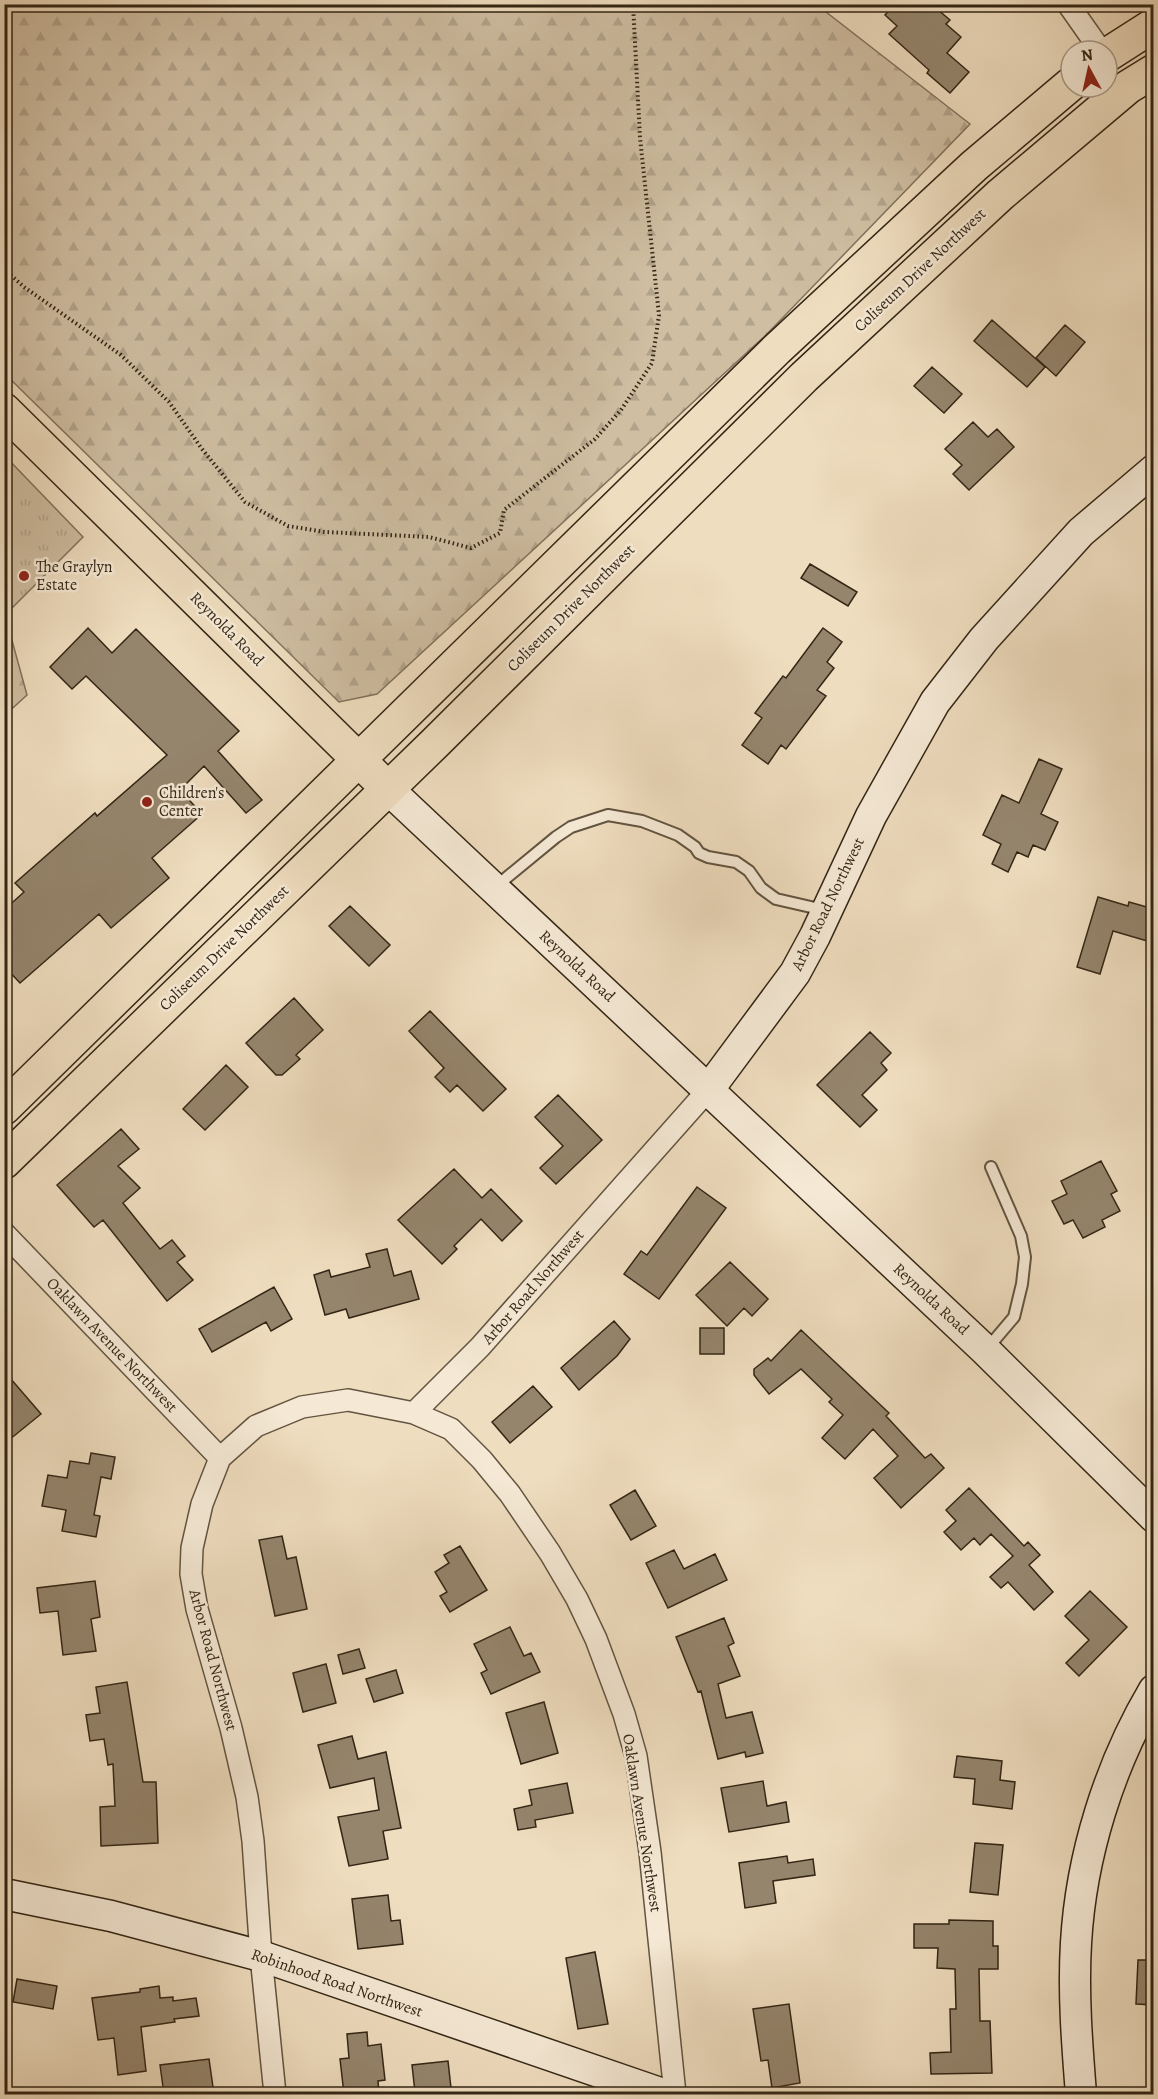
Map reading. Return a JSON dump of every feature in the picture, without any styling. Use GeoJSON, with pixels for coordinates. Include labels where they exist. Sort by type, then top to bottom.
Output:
{"type":"FeatureCollection","features":[{"type":"Feature","properties":{"kind":"main road"},"geometry":{"type":"LineString","coordinates":[[1119,47],[1154,25]]}},
{"type":"Feature","properties":{"kind":"main road","name":"Coliseum Drive Northwest"},"geometry":{"type":"LineString","coordinates":[[4,1162],[804,377],[1000,195],[1141,79]]}},
{"type":"Feature","properties":{"kind":"main road"},"geometry":{"type":"LineString","coordinates":[[4,1108],[777,349],[974,166],[1059,94]]}},
{"type":"Feature","properties":{"kind":"main road","name":"Reynolda Road"},"geometry":{"type":"LineString","coordinates":[[4,410],[387,788],[985,1350],[1154,1517]]}},
{"type":"Feature","properties":{"kind":"main road","name":"Arbor Road Northwest"},"geometry":{"type":"LineString","coordinates":[[709,1089],[795,973],[816,936],[871,816],[935,702],[984,639],[1081,532],[1154,470]]}},
{"type":"Feature","properties":{"kind":"main road"},"geometry":{"type":"LineString","coordinates":[[1081,2094],[1075,1986],[1076,1942],[1082,1888],[1103,1803],[1122,1753],[1154,1690]]}},
{"type":"Feature","properties":{"kind":"main road","name":"Robinhood Road Northwest"},"geometry":{"type":"LineString","coordinates":[[4,1894],[111,1916],[261,1956],[663,2094]]}},
{"type":"Feature","properties":{"kind":"street"},"geometry":{"type":"LineString","coordinates":[[1068,4],[1093,39]]}},
{"type":"Feature","properties":{"kind":"street"},"geometry":{"type":"LineString","coordinates":[[1119,67],[1141,79]]}},
{"type":"Feature","properties":{"kind":"street","name":"Arbor Road Northwest"},"geometry":{"type":"LineString","coordinates":[[275,2094],[248,1797],[197,1609],[191,1574],[192,1548],[202,1504],[220,1458],[256,1426],[302,1407],[348,1400],[414,1413],[480,1347],[709,1089]]}},
{"type":"Feature","properties":{"kind":"street","name":"Oaklawn Avenue Northwest"},"geometry":{"type":"LineString","coordinates":[[4,1233],[220,1458]]}},
{"type":"Feature","properties":{"kind":"street","name":"Oaklawn Avenue Northwest"},"geometry":{"type":"LineString","coordinates":[[414,1413],[451,1429],[482,1460],[510,1494],[550,1553],[577,1599],[596,1639],[624,1714],[636,1756],[650,1852],[675,2094]]}},
{"type":"Feature","properties":{"kind":"lane"},"geometry":{"type":"LineString","coordinates":[[494,888],[556,837],[572,827],[608,815],[642,821],[678,835],[695,847],[699,853],[736,862],[748,871],[761,888],[776,898],[827,911]]}},
{"type":"Feature","properties":{"kind":"lane"},"geometry":{"type":"LineString","coordinates":[[985,1350],[1014,1317],[1022,1284],[1025,1257],[1021,1236],[991,1167]]}},
{"type":"Feature","properties":{"kind":"path"},"geometry":{"type":"LineString","coordinates":[[4,269],[24,287],[121,355],[169,402],[202,449],[245,502],[288,526],[325,532],[429,537],[471,548],[500,533],[504,510],[595,439],[621,410],[652,363],[659,315],[640,138],[633,4]]}},
{"type":"Feature","properties":{"kind":"green space"},"geometry":{"type":"Polygon","coordinates":[[[4,5],[817,5],[970,124],[766,335],[377,694],[339,702],[5,374],[4,5]]]}},
{"type":"Feature","properties":{"kind":"green space","name":"The Graylyn Estate"},"geometry":{"type":"Polygon","coordinates":[[[5,456],[83,537],[5,615],[5,456]]]}},
{"type":"Feature","properties":{"kind":"green space"},"geometry":{"type":"Polygon","coordinates":[[[4,615],[27,695],[5,715],[4,615]]]}},
{"type":"Feature","properties":{"kind":"building"},"geometry":{"type":"Polygon","coordinates":[[[895,4],[931,4],[950,20],[946,24],[961,37],[947,53],[969,72],[950,93],[927,73],[929,70],[889,34],[897,26],[885,15],[895,4]]]}},
{"type":"Feature","properties":{"kind":"building"},"geometry":{"type":"Polygon","coordinates":[[[992,320],[1045,367],[1027,387],[974,341],[992,320]]]}},
{"type":"Feature","properties":{"kind":"building"},"geometry":{"type":"Polygon","coordinates":[[[1065,325],[1085,342],[1056,376],[1036,358],[1065,325]]]}},
{"type":"Feature","properties":{"kind":"building"},"geometry":{"type":"Polygon","coordinates":[[[932,367],[962,394],[944,413],[914,386],[932,367]]]}},
{"type":"Feature","properties":{"kind":"building"},"geometry":{"type":"Polygon","coordinates":[[[973,422],[988,437],[997,429],[1014,447],[969,490],[953,474],[962,465],[945,449],[973,422]]]}},
{"type":"Feature","properties":{"kind":"building"},"geometry":{"type":"Polygon","coordinates":[[[810,564],[857,592],[848,606],[801,578],[810,564]]]}},
{"type":"Feature","properties":{"kind":"building","name":"Children's Center"},"geometry":{"type":"Polygon","coordinates":[[[88,628],[112,653],[136,629],[239,731],[218,751],[262,800],[246,813],[204,766],[180,790],[202,814],[152,858],[169,878],[111,928],[99,914],[20,983],[4,966],[4,910],[24,892],[15,883],[95,813],[97,816],[167,755],[86,676],[72,689],[50,667],[88,628]]]}},
{"type":"Feature","properties":{"kind":"building"},"geometry":{"type":"Polygon","coordinates":[[[823,628],[842,642],[827,662],[834,668],[817,690],[826,696],[786,749],[781,745],[768,764],[742,745],[762,718],[755,713],[783,676],[786,678],[823,628]]]}},
{"type":"Feature","properties":{"kind":"building"},"geometry":{"type":"Polygon","coordinates":[[[1039,759],[1062,769],[1041,814],[1058,822],[1045,850],[1033,845],[1028,857],[1017,852],[1008,872],[992,864],[1001,844],[983,835],[1002,795],[1019,803],[1039,759]]]}},
{"type":"Feature","properties":{"kind":"building"},"geometry":{"type":"Polygon","coordinates":[[[1098,897],[1128,906],[1129,902],[1154,909],[1154,943],[1113,931],[1100,974],[1077,967],[1098,897]]]}},
{"type":"Feature","properties":{"kind":"building"},"geometry":{"type":"Polygon","coordinates":[[[350,906],[390,945],[369,966],[329,926],[350,906]]]}},
{"type":"Feature","properties":{"kind":"building"},"geometry":{"type":"Polygon","coordinates":[[[294,998],[323,1030],[296,1055],[300,1059],[282,1075],[276,1075],[246,1043],[294,998]]]}},
{"type":"Feature","properties":{"kind":"building"},"geometry":{"type":"Polygon","coordinates":[[[430,1011],[506,1089],[483,1111],[457,1085],[450,1092],[435,1077],[444,1068],[409,1031],[430,1011]]]}},
{"type":"Feature","properties":{"kind":"building"},"geometry":{"type":"Polygon","coordinates":[[[870,1032],[891,1053],[881,1063],[887,1070],[862,1095],[877,1110],[860,1127],[817,1085],[870,1032]]]}},
{"type":"Feature","properties":{"kind":"building"},"geometry":{"type":"Polygon","coordinates":[[[226,1065],[248,1087],[205,1130],[183,1109],[226,1065]]]}},
{"type":"Feature","properties":{"kind":"building"},"geometry":{"type":"Polygon","coordinates":[[[558,1095],[602,1140],[556,1184],[540,1168],[563,1146],[535,1117],[558,1095]]]}},
{"type":"Feature","properties":{"kind":"building"},"geometry":{"type":"Polygon","coordinates":[[[121,1129],[139,1149],[118,1166],[140,1188],[123,1203],[160,1249],[172,1240],[185,1256],[177,1262],[193,1280],[167,1301],[103,1220],[94,1227],[57,1185],[121,1129]]]}},
{"type":"Feature","properties":{"kind":"building"},"geometry":{"type":"Polygon","coordinates":[[[1101,1161],[1117,1191],[1111,1194],[1120,1211],[1102,1220],[1105,1227],[1083,1238],[1073,1220],[1064,1224],[1052,1201],[1067,1194],[1061,1181],[1101,1161]]]}},
{"type":"Feature","properties":{"kind":"building"},"geometry":{"type":"Polygon","coordinates":[[[454,1169],[482,1198],[491,1189],[522,1221],[502,1241],[481,1219],[454,1246],[457,1249],[442,1264],[398,1220],[454,1169]]]}},
{"type":"Feature","properties":{"kind":"building"},"geometry":{"type":"Polygon","coordinates":[[[697,1187],[726,1208],[659,1299],[624,1274],[641,1251],[647,1255],[697,1187]]]}},
{"type":"Feature","properties":{"kind":"building"},"geometry":{"type":"Polygon","coordinates":[[[387,1249],[394,1276],[411,1271],[419,1299],[349,1318],[346,1309],[325,1315],[314,1275],[329,1270],[331,1277],[370,1267],[366,1254],[387,1249]]]}},
{"type":"Feature","properties":{"kind":"building"},"geometry":{"type":"Polygon","coordinates":[[[730,1262],[768,1299],[752,1316],[744,1308],[727,1326],[696,1295],[730,1262]]]}},
{"type":"Feature","properties":{"kind":"building"},"geometry":{"type":"Polygon","coordinates":[[[274,1287],[292,1319],[271,1331],[266,1322],[212,1352],[199,1329],[274,1287]]]}},
{"type":"Feature","properties":{"kind":"building"},"geometry":{"type":"Polygon","coordinates":[[[614,1321],[630,1339],[617,1356],[579,1390],[561,1368],[614,1321]]]}},
{"type":"Feature","properties":{"kind":"building"},"geometry":{"type":"Polygon","coordinates":[[[700,1328],[724,1328],[724,1354],[700,1354],[700,1328]]]}},
{"type":"Feature","properties":{"kind":"building"},"geometry":{"type":"Polygon","coordinates":[[[801,1330],[889,1413],[886,1416],[925,1458],[931,1454],[944,1468],[901,1508],[874,1478],[898,1456],[873,1429],[845,1459],[822,1438],[843,1415],[829,1402],[832,1399],[801,1369],[769,1394],[754,1375],[754,1369],[768,1358],[771,1361],[801,1330]]]}},
{"type":"Feature","properties":{"kind":"building"},"geometry":{"type":"Polygon","coordinates":[[[4,1371],[41,1414],[4,1444],[4,1371]]]}},
{"type":"Feature","properties":{"kind":"building"},"geometry":{"type":"Polygon","coordinates":[[[533,1386],[552,1407],[510,1443],[492,1422],[533,1386]]]}},
{"type":"Feature","properties":{"kind":"building"},"geometry":{"type":"Polygon","coordinates":[[[91,1453],[115,1457],[111,1479],[101,1477],[94,1515],[100,1516],[96,1537],[62,1531],[66,1510],[42,1506],[48,1475],[67,1478],[70,1461],[89,1464],[91,1453]]]}},
{"type":"Feature","properties":{"kind":"building"},"geometry":{"type":"Polygon","coordinates":[[[969,1488],[1024,1546],[1028,1542],[1040,1555],[1029,1565],[1053,1592],[1034,1610],[1008,1582],[1001,1588],[990,1577],[1013,1556],[991,1534],[980,1545],[974,1538],[961,1550],[944,1532],[956,1521],[946,1510],[969,1488]]]}},
{"type":"Feature","properties":{"kind":"building"},"geometry":{"type":"Polygon","coordinates":[[[635,1490],[656,1526],[631,1540],[610,1505],[635,1490]]]}},
{"type":"Feature","properties":{"kind":"building"},"geometry":{"type":"Polygon","coordinates":[[[282,1536],[287,1559],[296,1557],[307,1609],[275,1616],[259,1540],[282,1536]]]}},
{"type":"Feature","properties":{"kind":"building"},"geometry":{"type":"Polygon","coordinates":[[[460,1546],[487,1590],[450,1612],[440,1596],[447,1592],[435,1572],[449,1563],[444,1555],[460,1546]]]}},
{"type":"Feature","properties":{"kind":"building"},"geometry":{"type":"Polygon","coordinates":[[[674,1550],[684,1569],[715,1554],[727,1580],[668,1608],[646,1563],[674,1550]]]}},
{"type":"Feature","properties":{"kind":"building"},"geometry":{"type":"Polygon","coordinates":[[[95,1581],[100,1617],[91,1619],[96,1651],[63,1655],[58,1611],[40,1613],[37,1588],[95,1581]]]}},
{"type":"Feature","properties":{"kind":"building"},"geometry":{"type":"Polygon","coordinates":[[[1090,1591],[1127,1627],[1079,1676],[1066,1663],[1089,1640],[1065,1616],[1090,1591]]]}},
{"type":"Feature","properties":{"kind":"building"},"geometry":{"type":"Polygon","coordinates":[[[724,1618],[734,1643],[728,1646],[740,1676],[718,1684],[726,1718],[752,1712],[763,1753],[746,1757],[745,1752],[718,1759],[701,1691],[698,1692],[676,1637],[724,1618]]]}},
{"type":"Feature","properties":{"kind":"building"},"geometry":{"type":"Polygon","coordinates":[[[510,1627],[524,1656],[531,1653],[540,1672],[491,1694],[481,1673],[487,1670],[474,1644],[510,1627]]]}},
{"type":"Feature","properties":{"kind":"building"},"geometry":{"type":"Polygon","coordinates":[[[359,1649],[365,1668],[343,1674],[338,1655],[359,1649]]]}},
{"type":"Feature","properties":{"kind":"building"},"geometry":{"type":"Polygon","coordinates":[[[326,1664],[336,1703],[303,1712],[293,1673],[326,1664]]]}},
{"type":"Feature","properties":{"kind":"building"},"geometry":{"type":"Polygon","coordinates":[[[396,1670],[403,1693],[374,1702],[366,1679],[396,1670]]]}},
{"type":"Feature","properties":{"kind":"building"},"geometry":{"type":"Polygon","coordinates":[[[127,1682],[143,1782],[156,1782],[158,1843],[101,1846],[100,1807],[115,1806],[113,1764],[108,1765],[104,1739],[90,1741],[86,1715],[100,1713],[96,1687],[127,1682]]]}},
{"type":"Feature","properties":{"kind":"building"},"geometry":{"type":"Polygon","coordinates":[[[544,1702],[558,1753],[521,1764],[506,1713],[544,1702]]]}},
{"type":"Feature","properties":{"kind":"building"},"geometry":{"type":"Polygon","coordinates":[[[352,1736],[358,1759],[386,1752],[401,1828],[383,1831],[388,1859],[349,1866],[338,1817],[379,1810],[374,1778],[330,1788],[318,1745],[352,1736]]]}},
{"type":"Feature","properties":{"kind":"building"},"geometry":{"type":"Polygon","coordinates":[[[957,1756],[1002,1761],[1000,1780],[1015,1782],[1012,1809],[973,1804],[975,1779],[954,1777],[957,1756]]]}},
{"type":"Feature","properties":{"kind":"building"},"geometry":{"type":"Polygon","coordinates":[[[763,1781],[767,1806],[786,1802],[789,1822],[729,1832],[721,1788],[763,1781]]]}},
{"type":"Feature","properties":{"kind":"building"},"geometry":{"type":"Polygon","coordinates":[[[567,1783],[573,1813],[535,1820],[536,1827],[518,1830],[514,1809],[532,1805],[529,1790],[567,1783]]]}},
{"type":"Feature","properties":{"kind":"building"},"geometry":{"type":"Polygon","coordinates":[[[975,1843],[1003,1845],[998,1895],[970,1892],[975,1843]]]}},
{"type":"Feature","properties":{"kind":"building"},"geometry":{"type":"Polygon","coordinates":[[[787,1856],[788,1863],[813,1859],[815,1875],[773,1881],[776,1903],[745,1908],[739,1863],[787,1856]]]}},
{"type":"Feature","properties":{"kind":"building"},"geometry":{"type":"Polygon","coordinates":[[[388,1895],[391,1921],[400,1920],[403,1944],[358,1949],[352,1899],[388,1895]]]}},
{"type":"Feature","properties":{"kind":"building"},"geometry":{"type":"Polygon","coordinates":[[[949,1920],[993,1921],[993,1946],[998,1946],[998,1969],[979,1969],[980,2021],[990,2021],[992,2073],[931,2074],[930,2053],[951,2052],[950,2009],[956,2009],[955,1969],[937,1968],[938,1948],[914,1948],[914,1924],[949,1924],[949,1920]]]}},
{"type":"Feature","properties":{"kind":"building"},"geometry":{"type":"Polygon","coordinates":[[[595,1952],[608,2024],[578,2029],[566,1958],[595,1952]]]}},
{"type":"Feature","properties":{"kind":"building"},"geometry":{"type":"Polygon","coordinates":[[[1138,1960],[1154,1960],[1154,2005],[1136,2004],[1138,1960]]]}},
{"type":"Feature","properties":{"kind":"building"},"geometry":{"type":"Polygon","coordinates":[[[17,1979],[57,1986],[53,2009],[13,2002],[17,1979]]]}},
{"type":"Feature","properties":{"kind":"building"},"geometry":{"type":"Polygon","coordinates":[[[159,1986],[160,1998],[173,1997],[173,2001],[196,1998],[199,2016],[141,2027],[146,2071],[118,2075],[114,2038],[98,2040],[92,1998],[140,1992],[140,1989],[159,1986]]]}},
{"type":"Feature","properties":{"kind":"building"},"geometry":{"type":"Polygon","coordinates":[[[789,2004],[800,2083],[772,2088],[768,2060],[761,2061],[753,2009],[789,2004]]]}},
{"type":"Feature","properties":{"kind":"building"},"geometry":{"type":"Polygon","coordinates":[[[367,2032],[368,2046],[381,2044],[385,2080],[378,2081],[379,2094],[344,2094],[340,2059],[349,2058],[347,2034],[367,2032]]]}},
{"type":"Feature","properties":{"kind":"building"},"geometry":{"type":"Polygon","coordinates":[[[209,2059],[214,2094],[164,2094],[160,2065],[209,2059]]]}},
{"type":"Feature","properties":{"kind":"building"},"geometry":{"type":"Polygon","coordinates":[[[448,2061],[451,2088],[415,2092],[412,2065],[448,2061]]]}},
{"type":"Feature","properties":{"kind":"place","name":"The Graylyn Estate"},"geometry":{"type":"Point","coordinates":[24,576]}},
{"type":"Feature","properties":{"kind":"place","name":"Children's Center"},"geometry":{"type":"Point","coordinates":[147,802]}}]}
